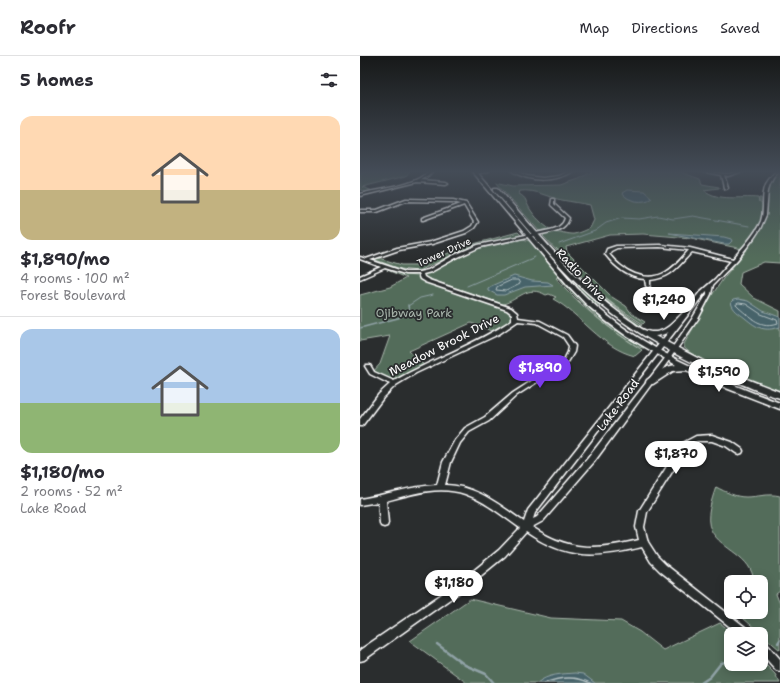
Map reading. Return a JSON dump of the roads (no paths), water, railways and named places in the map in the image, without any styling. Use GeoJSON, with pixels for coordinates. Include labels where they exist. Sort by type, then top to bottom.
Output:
{"type":"FeatureCollection","features":[{"type":"Feature","properties":{"kind":"main road","name":"Radio Drive"},"geometry":{"type":"LineString","coordinates":[[503,200],[533,235],[610,309],[674,350],[721,372],[780,395]]}},
{"type":"Feature","properties":{"kind":"main road","name":"Radio Drive"},"geometry":{"type":"LineString","coordinates":[[533,235],[565,278],[587,302],[619,327],[689,369],[734,389],[780,406]]}},
{"type":"Feature","properties":{"kind":"main road"},"geometry":{"type":"LineString","coordinates":[[639,329],[653,334],[662,334],[669,330],[687,312]]}},
{"type":"Feature","properties":{"kind":"main road"},"geometry":{"type":"LineString","coordinates":[[650,382],[665,370],[673,367],[689,369]]}},
{"type":"Feature","properties":{"kind":"street"},"geometry":{"type":"LineString","coordinates":[[360,211],[377,211],[399,202],[409,200]]}},
{"type":"Feature","properties":{"kind":"street"},"geometry":{"type":"LineString","coordinates":[[366,260],[398,248],[431,244],[471,229],[476,222],[465,204],[454,200]]}},
{"type":"Feature","properties":{"kind":"street","name":"Tower Drive"},"geometry":{"type":"LineString","coordinates":[[360,258],[406,273],[420,273],[477,247],[556,230],[566,223],[566,217],[552,204],[553,200]]}},
{"type":"Feature","properties":{"kind":"street","name":"Lake Road"},"geometry":{"type":"LineString","coordinates":[[526,527],[531,512],[687,312],[759,229],[764,216],[765,200]]}},
{"type":"Feature","properties":{"kind":"street"},"geometry":{"type":"LineString","coordinates":[[423,219],[433,216],[446,209],[465,204]]}},
{"type":"Feature","properties":{"kind":"street"},"geometry":{"type":"LineString","coordinates":[[691,250],[667,274],[659,277],[647,278],[626,272],[608,256],[607,252],[615,248],[656,246],[691,250],[733,260]]}},
{"type":"Feature","properties":{"kind":"street"},"geometry":{"type":"LineString","coordinates":[[360,278],[386,266]]}},
{"type":"Feature","properties":{"kind":"street","name":"Meadow Brook Drive"},"geometry":{"type":"LineString","coordinates":[[360,424],[381,396],[394,384],[414,372],[501,331],[512,324],[516,318],[513,312],[509,309],[427,281],[422,278],[420,273]]}},
{"type":"Feature","properties":{"kind":"street"},"geometry":{"type":"LineString","coordinates":[[647,278],[648,286]]}},
{"type":"Feature","properties":{"kind":"street","name":"Lake Road"},"geometry":{"type":"LineString","coordinates":[[360,656],[464,584],[502,553],[526,527],[540,519],[581,472],[620,423],[674,350],[709,294],[712,285]]}},
{"type":"Feature","properties":{"kind":"street"},"geometry":{"type":"LineString","coordinates":[[440,487],[447,462],[457,442],[467,430],[487,419],[515,394],[566,361],[571,352],[572,346],[565,336],[538,322],[516,318]]}},
{"type":"Feature","properties":{"kind":"street"},"geometry":{"type":"LineString","coordinates":[[368,366],[372,373],[394,384]]}},
{"type":"Feature","properties":{"kind":"street"},"geometry":{"type":"LineString","coordinates":[[738,627],[663,568],[654,559],[644,544],[640,527],[643,511],[680,450],[684,446],[696,439],[712,438],[720,439],[739,451]]}},
{"type":"Feature","properties":{"kind":"street"},"geometry":{"type":"LineString","coordinates":[[360,502],[417,490],[440,487],[471,493],[561,547],[576,551],[593,552],[609,551],[644,544]]}},
{"type":"Feature","properties":{"kind":"street"},"geometry":{"type":"LineString","coordinates":[[382,498],[384,523]]}},
{"type":"Feature","properties":{"kind":"street"},"geometry":{"type":"LineString","coordinates":[[768,653],[780,666]]}},
{"type":"Feature","properties":{"kind":"water"},"geometry":{"type":"Polygon","coordinates":[[[669,233],[724,237],[731,239],[732,241],[729,244],[724,244],[669,233]]]}},
{"type":"Feature","properties":{"kind":"water"},"geometry":{"type":"Polygon","coordinates":[[[514,276],[532,281],[548,282],[553,285],[525,287],[504,295],[497,295],[488,290],[491,286],[514,276]]]}},
{"type":"Feature","properties":{"kind":"water"},"geometry":{"type":"Polygon","coordinates":[[[738,299],[748,301],[763,311],[780,317],[780,327],[765,329],[757,327],[736,312],[733,308],[731,302],[738,299]]]}},
{"type":"Feature","properties":{"kind":"water"},"geometry":{"type":"Polygon","coordinates":[[[575,673],[583,674],[595,683],[537,683],[550,676],[575,673]]]}},
{"type":"Feature","properties":{"kind":"waterway"},"geometry":{"type":"LineString","coordinates":[[559,244],[595,231],[606,223],[622,218],[639,219],[658,216],[673,219],[693,216],[749,226]]}},
{"type":"Feature","properties":{"kind":"waterway"},"geometry":{"type":"LineString","coordinates":[[467,286],[535,257]]}},
{"type":"Feature","properties":{"kind":"waterway"},"geometry":{"type":"LineString","coordinates":[[408,306],[420,298],[433,295]]}},
{"type":"Feature","properties":{"kind":"waterway"},"geometry":{"type":"LineString","coordinates":[[360,328],[398,318],[409,311],[408,306]]}},
{"type":"Feature","properties":{"kind":"waterway"},"geometry":{"type":"LineString","coordinates":[[437,644],[465,665],[486,674],[494,683]]}},
{"type":"Feature","properties":{"kind":"waterway"},"geometry":{"type":"LineString","coordinates":[[701,683],[710,677],[721,663],[724,662]]}},
{"type":"Feature","properties":{"kind":"park label","name":"Ojibway Park"},"geometry":{"type":"Point","coordinates":[414,313]}}]}
